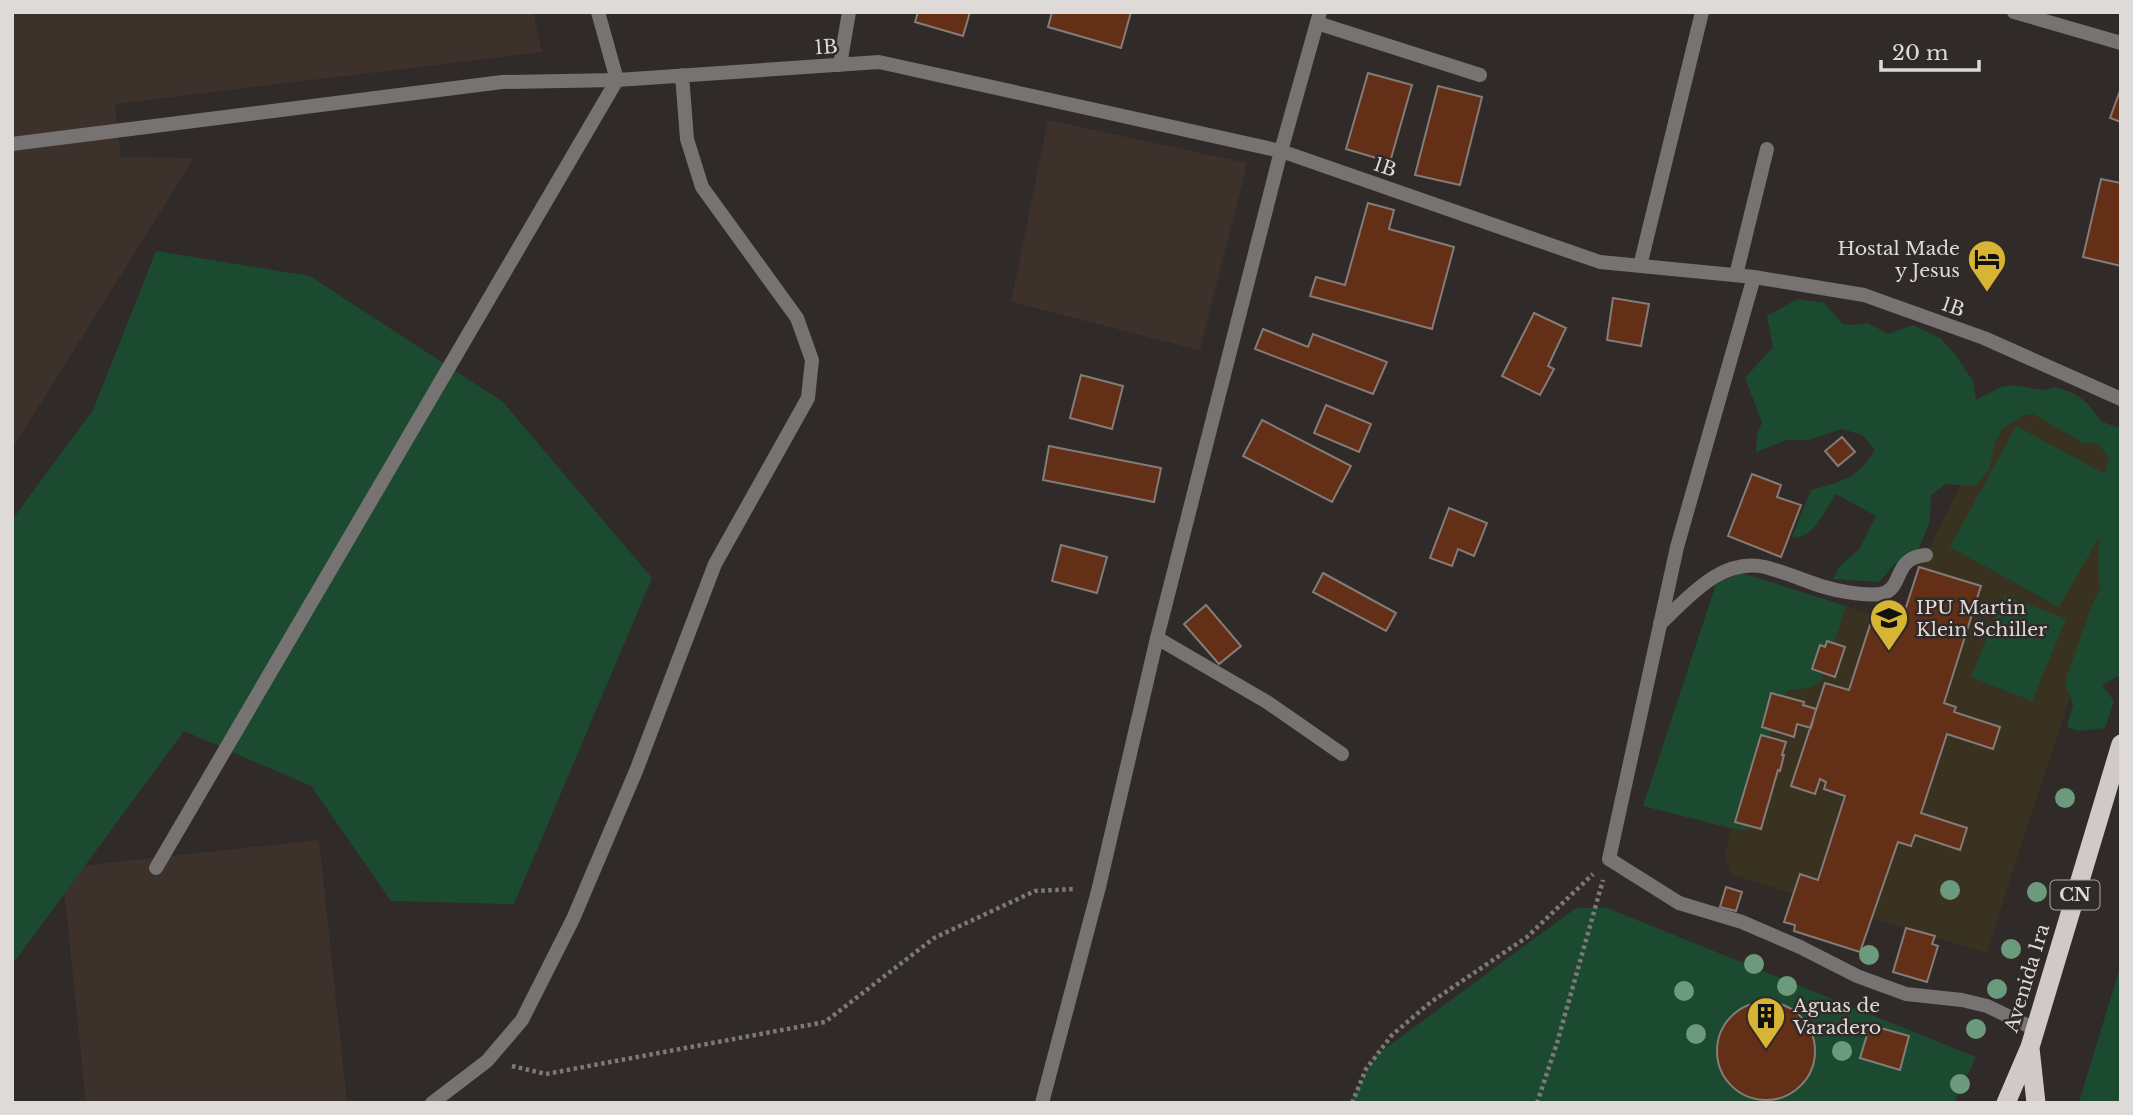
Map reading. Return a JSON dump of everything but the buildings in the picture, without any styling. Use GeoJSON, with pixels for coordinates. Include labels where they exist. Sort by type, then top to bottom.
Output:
{"type":"FeatureCollection","features":[{"type":"Feature","properties":{"kind":"highway","name":"Avenida 1ra"},"geometry":{"type":"LineString","coordinates":[[2006,1103],[2032,1038],[2121,744]]}},
{"type":"Feature","properties":{"kind":"highway","name":"CN"},"geometry":{"type":"LineString","coordinates":[[2032,1038],[2036,1103]]}},
{"type":"Feature","properties":{"kind":"street"},"geometry":{"type":"LineString","coordinates":[[156,868],[617,80],[598,12]]}},
{"type":"Feature","properties":{"kind":"street"},"geometry":{"type":"LineString","coordinates":[[840,65],[849,12]]}},
{"type":"Feature","properties":{"kind":"street"},"geometry":{"type":"LineString","coordinates":[[1640,266],[1702,12]]}},
{"type":"Feature","properties":{"kind":"street"},"geometry":{"type":"LineString","coordinates":[[2014,12],[2121,43]]}},
{"type":"Feature","properties":{"kind":"street"},"geometry":{"type":"LineString","coordinates":[[1042,1103],[1099,887],[1157,638],[1281,151],[1319,18],[1480,75]]}},
{"type":"Feature","properties":{"kind":"street","name":"1B"},"geometry":{"type":"LineString","coordinates":[[12,144],[502,82],[617,80],[879,62],[1281,151],[1600,262],[1754,277],[1864,295],[1984,338],[2121,399]]}},
{"type":"Feature","properties":{"kind":"street"},"geometry":{"type":"LineString","coordinates":[[432,1103],[487,1061],[522,1020],[573,919],[636,771],[715,564],[808,398],[812,360],[797,318],[702,187],[687,139],[682,75]]}},
{"type":"Feature","properties":{"kind":"street"},"geometry":{"type":"LineString","coordinates":[[1736,275],[1767,149]]}},
{"type":"Feature","properties":{"kind":"street"},"geometry":{"type":"LineString","coordinates":[[1754,277],[1677,547],[1609,859],[1679,903],[1742,922],[1857,976],[1906,994],[1962,1000],[1987,1006],[2032,1038]]}},
{"type":"Feature","properties":{"kind":"street"},"geometry":{"type":"LineString","coordinates":[[1661,624],[1703,584],[1734,567],[1762,566],[1838,591],[1882,594],[1893,586],[1907,560],[1913,556],[1926,555]]}},
{"type":"Feature","properties":{"kind":"street"},"geometry":{"type":"LineString","coordinates":[[1157,638],[1267,702],[1342,754]]}},
{"type":"Feature","properties":{"kind":"path"},"geometry":{"type":"LineString","coordinates":[[1352,1103],[1366,1069],[1392,1035],[1431,1002],[1527,937],[1609,859]]}},
{"type":"Feature","properties":{"kind":"path"},"geometry":{"type":"LineString","coordinates":[[1537,1103],[1557,1043],[1609,859]]}},
{"type":"Feature","properties":{"kind":"path"},"geometry":{"type":"LineString","coordinates":[[487,1061],[546,1073],[825,1022],[934,938],[1035,891],[1099,887]]}},
{"type":"Feature","properties":{"kind":"shaded area"},"geometry":{"type":"Polygon","coordinates":[[[12,12],[533,12],[542,52],[115,104],[121,157],[194,158],[12,449],[12,12]]]}},
{"type":"Feature","properties":{"kind":"shaded area"},"geometry":{"type":"Polygon","coordinates":[[[1048,120],[1247,163],[1200,350],[1011,302],[1048,120]]]}},
{"type":"Feature","properties":{"kind":"shaded area","name":"IPU Martin Klein Schiller"},"geometry":{"type":"Polygon","coordinates":[[[2005,398],[2121,446],[2121,543],[1986,953],[1730,874],[1725,854],[1731,829],[1643,806],[1716,584],[1742,573],[1901,624],[1919,567],[2005,398]]]}},
{"type":"Feature","properties":{"kind":"shaded area"},"geometry":{"type":"Polygon","coordinates":[[[319,840],[347,1103],[86,1103],[62,868],[319,840]]]}},
{"type":"Feature","properties":{"kind":"green space"},"geometry":{"type":"Polygon","coordinates":[[[156,251],[310,276],[503,402],[652,578],[514,904],[391,901],[311,786],[184,731],[12,965],[12,520],[93,410],[156,251]]]}},
{"type":"Feature","properties":{"kind":"green space"},"geometry":{"type":"Polygon","coordinates":[[[1798,299],[1824,303],[1843,324],[1868,323],[1888,334],[1913,325],[1940,338],[1973,381],[1976,400],[2001,387],[2012,385],[2043,390],[2056,387],[2075,394],[2087,403],[2102,422],[2121,428],[2121,675],[2102,685],[2114,701],[2105,728],[2079,731],[2067,727],[2073,705],[2065,682],[2100,588],[2099,537],[2059,607],[1950,547],[2016,426],[2105,474],[2109,458],[2098,443],[2084,443],[2033,414],[2025,415],[2003,428],[1995,443],[1989,469],[1976,486],[1946,484],[1931,495],[1930,521],[1919,548],[1895,564],[1879,582],[1833,579],[1839,567],[1859,549],[1876,516],[1836,494],[1811,530],[1805,535],[1792,537],[1811,490],[1855,473],[1875,450],[1862,435],[1842,429],[1809,440],[1787,440],[1756,452],[1757,435],[1762,422],[1745,378],[1773,347],[1767,316],[1798,299]]]}},
{"type":"Feature","properties":{"kind":"green space"},"geometry":{"type":"Polygon","coordinates":[[[1742,573],[1846,606],[1821,681],[1809,688],[1788,690],[1778,704],[1778,718],[1764,747],[1758,805],[1749,830],[1643,806],[1716,584],[1742,573]]]}},
{"type":"Feature","properties":{"kind":"green space"},"geometry":{"type":"Polygon","coordinates":[[[2004,595],[2066,619],[2032,701],[1971,677],[2004,595]]]}},
{"type":"Feature","properties":{"kind":"green space"},"geometry":{"type":"Polygon","coordinates":[[[1576,908],[1607,908],[1976,1057],[1954,1103],[1350,1103],[1375,1056],[1576,908]]]}},
{"type":"Feature","properties":{"kind":"green space"},"geometry":{"type":"Polygon","coordinates":[[[2121,964],[2121,1103],[2079,1103],[2080,1099],[2121,964]]]}},
{"type":"Feature","properties":{"kind":"place","name":"Hostal Made y Jesus"},"geometry":{"type":"Point","coordinates":[1987,293]}},
{"type":"Feature","properties":{"kind":"place","name":"IPU Martin Klein Schiller"},"geometry":{"type":"Point","coordinates":[1889,652]}},
{"type":"Feature","properties":{"kind":"place","name":"Aguas de Varadero"},"geometry":{"type":"Point","coordinates":[1766,1050]}}]}
